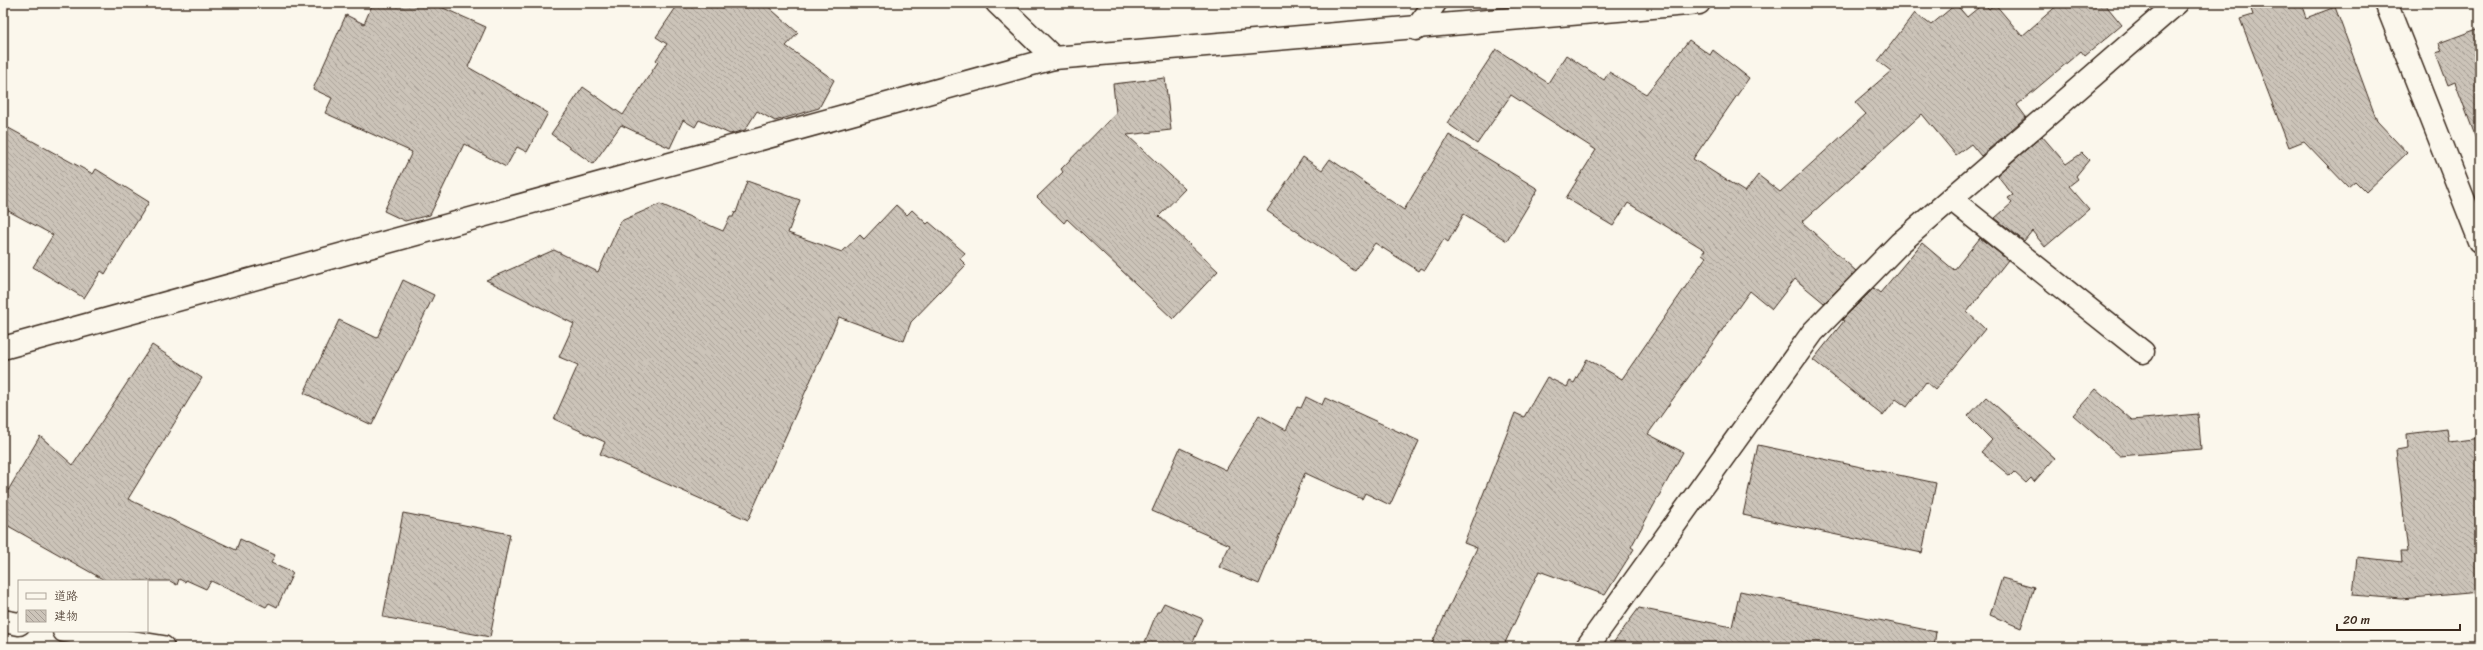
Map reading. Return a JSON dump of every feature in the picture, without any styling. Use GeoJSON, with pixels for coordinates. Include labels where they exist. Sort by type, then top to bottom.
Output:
{"type":"FeatureCollection","features":[{"type":"Feature","properties":{"kind":"street"},"geometry":{"type":"LineString","coordinates":[[997,3],[1054,58]]}},
{"type":"Feature","properties":{"kind":"street"},"geometry":{"type":"LineString","coordinates":[[1416,28],[1435,3]]}},
{"type":"Feature","properties":{"kind":"street"},"geometry":{"type":"LineString","coordinates":[[3,348],[1054,58],[1699,3]]}},
{"type":"Feature","properties":{"kind":"street"},"geometry":{"type":"LineString","coordinates":[[1587,647],[1813,332],[1900,243],[2177,3]]}},
{"type":"Feature","properties":{"kind":"street"},"geometry":{"type":"LineString","coordinates":[[2386,3],[2480,241]]}},
{"type":"Feature","properties":{"kind":"street"},"geometry":{"type":"LineString","coordinates":[[1951,198],[2143,352]]}},
{"type":"Feature","properties":{"kind":"street"},"geometry":{"type":"LineString","coordinates":[[3,621],[18,624]]}},
{"type":"Feature","properties":{"kind":"street"},"geometry":{"type":"LineString","coordinates":[[70,632],[163,647]]}},
{"type":"Feature","properties":{"kind":"building"},"geometry":{"type":"Polygon","coordinates":[[[373,3],[432,3],[486,27],[468,67],[548,113],[527,152],[517,147],[506,167],[464,144],[430,215],[405,221],[384,211],[412,152],[325,113],[332,98],[313,89],[346,15],[364,24],[373,3]]]}},
{"type":"Feature","properties":{"kind":"building"},"geometry":{"type":"Polygon","coordinates":[[[679,3],[764,3],[798,33],[786,46],[834,80],[819,108],[775,121],[757,111],[745,130],[730,134],[699,120],[695,127],[683,120],[670,148],[621,125],[593,164],[551,134],[583,87],[623,115],[658,62],[656,60],[667,44],[656,37],[679,3]]]}},
{"type":"Feature","properties":{"kind":"building"},"geometry":{"type":"Polygon","coordinates":[[[1984,3],[1989,9],[1995,4],[2022,36],[2060,3],[2104,3],[2122,25],[2085,56],[2081,51],[2017,105],[2026,117],[1981,156],[1971,144],[1956,155],[1922,114],[1802,222],[1856,271],[1824,303],[1795,279],[1772,309],[1750,291],[1648,434],[1683,452],[1631,547],[1634,549],[1605,595],[1539,571],[1503,647],[1430,647],[1477,548],[1464,543],[1515,413],[1524,417],[1547,377],[1567,387],[1570,381],[1574,383],[1587,359],[1622,379],[1706,257],[1702,254],[1705,250],[1628,203],[1613,226],[1566,198],[1596,150],[1511,95],[1477,144],[1447,123],[1496,49],[1548,83],[1566,55],[1604,80],[1609,72],[1646,94],[1689,40],[1710,55],[1713,50],[1749,78],[1693,159],[1745,192],[1758,175],[1780,192],[1866,114],[1855,102],[1891,71],[1878,61],[1915,13],[1931,25],[1956,4],[1967,17],[1984,3]]]}},
{"type":"Feature","properties":{"kind":"building"},"geometry":{"type":"Polygon","coordinates":[[[2249,3],[2301,3],[2306,18],[2335,7],[2377,121],[2407,153],[2366,192],[2355,181],[2348,187],[2304,141],[2289,147],[2240,19],[2253,15],[2249,3]]]}},
{"type":"Feature","properties":{"kind":"building"},"geometry":{"type":"Polygon","coordinates":[[[2480,28],[2480,140],[2477,141],[2455,82],[2448,85],[2436,53],[2442,51],[2439,43],[2480,28]]]}},
{"type":"Feature","properties":{"kind":"building"},"geometry":{"type":"Polygon","coordinates":[[[1165,78],[1171,130],[1127,135],[1185,189],[1159,216],[1218,271],[1173,319],[1067,219],[1064,223],[1037,197],[1063,172],[1061,169],[1116,113],[1113,84],[1165,78]]]}},
{"type":"Feature","properties":{"kind":"building"},"geometry":{"type":"Polygon","coordinates":[[[3,125],[93,174],[96,169],[149,202],[105,274],[101,271],[84,298],[33,267],[53,235],[3,208],[3,125]]]}},
{"type":"Feature","properties":{"kind":"building"},"geometry":{"type":"Polygon","coordinates":[[[1449,135],[1538,189],[1507,241],[1464,214],[1448,242],[1444,239],[1425,270],[1421,268],[1419,271],[1375,243],[1355,271],[1267,211],[1303,157],[1322,170],[1330,159],[1404,210],[1449,135]]]}},
{"type":"Feature","properties":{"kind":"building"},"geometry":{"type":"Polygon","coordinates":[[[2042,136],[2066,164],[2082,153],[2089,160],[2076,176],[2078,179],[2069,186],[2089,209],[2045,247],[2032,231],[2024,241],[1995,218],[2012,203],[2008,198],[2013,195],[1997,175],[2042,136]]]}},
{"type":"Feature","properties":{"kind":"building"},"geometry":{"type":"Polygon","coordinates":[[[747,181],[800,200],[788,233],[842,252],[860,235],[864,239],[896,205],[907,215],[912,210],[927,224],[929,222],[965,253],[960,259],[966,265],[911,322],[904,341],[839,317],[748,520],[600,454],[605,442],[554,419],[578,365],[559,357],[574,324],[486,280],[554,250],[598,272],[621,221],[660,204],[723,231],[730,217],[733,217],[735,212],[736,213],[747,181]]]}},
{"type":"Feature","properties":{"kind":"building"},"geometry":{"type":"Polygon","coordinates":[[[1980,238],[2008,260],[1967,312],[1985,329],[1935,390],[1926,382],[1907,407],[1896,399],[1883,416],[1813,360],[1844,321],[1842,320],[1874,288],[1880,293],[1922,243],[1954,270],[1980,238]]]}},
{"type":"Feature","properties":{"kind":"building"},"geometry":{"type":"Polygon","coordinates":[[[403,280],[434,295],[372,425],[304,393],[339,320],[377,338],[403,280]]]}},
{"type":"Feature","properties":{"kind":"building"},"geometry":{"type":"Polygon","coordinates":[[[152,345],[202,378],[128,499],[236,550],[240,539],[275,555],[271,563],[293,573],[277,607],[269,603],[266,607],[211,581],[206,589],[186,580],[185,582],[179,579],[177,585],[170,581],[104,580],[3,523],[3,499],[40,436],[73,465],[152,345]]]}},
{"type":"Feature","properties":{"kind":"building"},"geometry":{"type":"Polygon","coordinates":[[[2096,389],[2132,420],[2198,414],[2201,449],[2120,456],[2073,415],[2096,389]]]}},
{"type":"Feature","properties":{"kind":"building"},"geometry":{"type":"Polygon","coordinates":[[[1306,397],[1322,405],[1325,398],[1419,441],[1390,505],[1365,493],[1362,499],[1305,473],[1259,584],[1219,567],[1230,545],[1152,511],[1180,448],[1226,470],[1259,415],[1286,430],[1297,407],[1301,408],[1306,397]]]}},
{"type":"Feature","properties":{"kind":"building"},"geometry":{"type":"Polygon","coordinates":[[[1986,397],[2055,458],[2034,482],[2031,478],[2026,483],[2014,472],[2010,476],[1981,452],[1992,440],[1968,416],[1986,397]]]}},
{"type":"Feature","properties":{"kind":"building"},"geometry":{"type":"Polygon","coordinates":[[[2447,429],[2449,442],[2480,438],[2480,592],[2401,599],[2353,595],[2357,557],[2402,562],[2401,552],[2408,552],[2396,450],[2408,448],[2407,434],[2447,429]]]}},
{"type":"Feature","properties":{"kind":"building"},"geometry":{"type":"Polygon","coordinates":[[[1758,445],[1936,483],[1922,553],[1743,515],[1758,445]]]}},
{"type":"Feature","properties":{"kind":"building"},"geometry":{"type":"Polygon","coordinates":[[[403,513],[510,534],[490,637],[383,617],[403,513]]]}},
{"type":"Feature","properties":{"kind":"building"},"geometry":{"type":"Polygon","coordinates":[[[2002,578],[2034,587],[2021,628],[1990,615],[2002,578]]]}},
{"type":"Feature","properties":{"kind":"building"},"geometry":{"type":"Polygon","coordinates":[[[1740,591],[1936,632],[1934,647],[1610,647],[1639,608],[1732,627],[1740,591]]]}},
{"type":"Feature","properties":{"kind":"building"},"geometry":{"type":"Polygon","coordinates":[[[1164,603],[1203,619],[1191,647],[1143,647],[1157,612],[1159,612],[1164,603]]]}}]}
